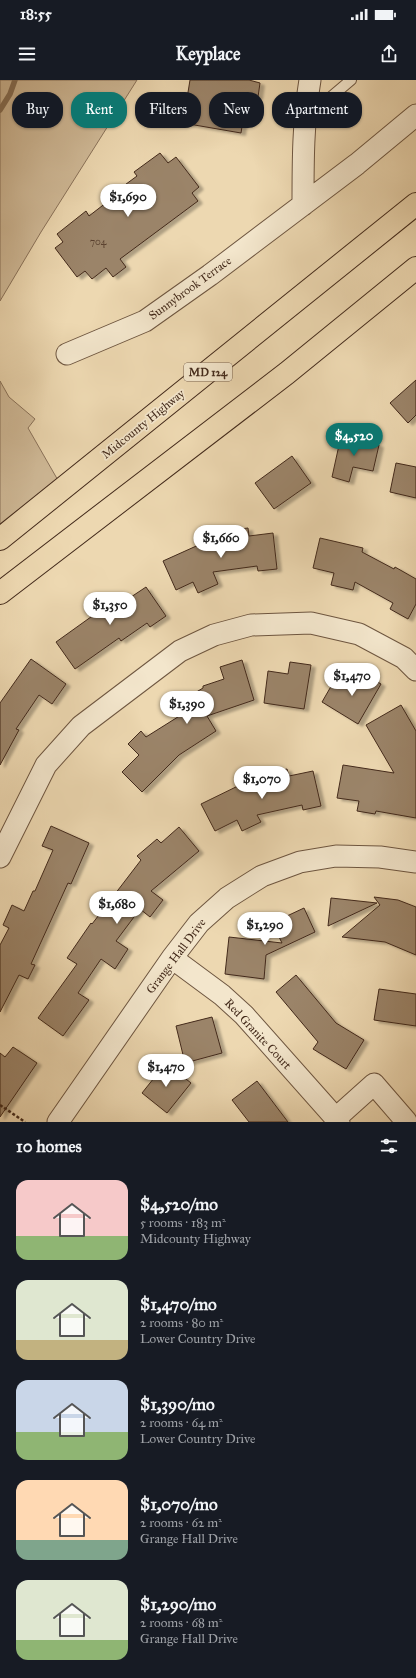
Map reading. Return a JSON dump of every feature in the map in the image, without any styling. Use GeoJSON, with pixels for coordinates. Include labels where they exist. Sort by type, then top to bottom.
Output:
{"type":"FeatureCollection","features":[{"type":"Feature","properties":{"kind":"main road","name":"Midcounty Highway"},"geometry":{"type":"LineString","coordinates":[[0,539],[416,204]]}},
{"type":"Feature","properties":{"kind":"main road"},"geometry":{"type":"LineString","coordinates":[[0,593],[287,373],[416,268]]}},
{"type":"Feature","properties":{"kind":"street"},"geometry":{"type":"LineString","coordinates":[[308,92],[310,80]]}},
{"type":"Feature","properties":{"kind":"street","name":"Sunnybrook Terrace"},"geometry":{"type":"LineString","coordinates":[[67,354],[145,321],[210,275],[357,164],[416,115]]}},
{"type":"Feature","properties":{"kind":"street"},"geometry":{"type":"LineString","coordinates":[[303,205],[305,128]]}},
{"type":"Feature","properties":{"kind":"street"},"geometry":{"type":"LineString","coordinates":[[0,857],[46,765],[81,726],[180,651],[214,635],[251,625],[311,623],[360,634],[404,658],[416,670]]}},
{"type":"Feature","properties":{"kind":"street","name":"Grange Hall Drive"},"geometry":{"type":"LineString","coordinates":[[58,1122],[172,958],[199,923],[227,898],[262,876],[300,862],[336,856],[380,857],[416,862]]}},
{"type":"Feature","properties":{"kind":"street","name":"Red Granite Court"},"geometry":{"type":"LineString","coordinates":[[172,958],[222,995],[244,1016],[337,1120],[374,1084],[406,1121],[405,1122]]}},
{"type":"Feature","properties":{"kind":"lane"},"geometry":{"type":"LineString","coordinates":[[337,92],[351,80]]}},
{"type":"Feature","properties":{"kind":"path"},"geometry":{"type":"LineString","coordinates":[[0,1105],[25,1122]]}},
{"type":"Feature","properties":{"kind":"shaded area"},"geometry":{"type":"Polygon","coordinates":[[[0,80],[137,80],[127,96],[127,92],[71,92],[71,128],[107,128],[41,232],[0,301],[0,80]]]}},
{"type":"Feature","properties":{"kind":"shaded area"},"geometry":{"type":"Polygon","coordinates":[[[0,381],[9,397],[35,419],[28,428],[63,489],[0,539],[0,381]]]}},
{"type":"Feature","properties":{"kind":"building"},"geometry":{"type":"Polygon","coordinates":[[[190,80],[249,80],[260,83],[259,92],[209,92],[209,127],[201,126],[201,92],[188,92],[190,80]]]}},
{"type":"Feature","properties":{"kind":"building"},"geometry":{"type":"Polygon","coordinates":[[[212,128],[242,128],[241,133],[212,128]]]}},
{"type":"Feature","properties":{"kind":"building"},"geometry":{"type":"Polygon","coordinates":[[[160,153],[168,163],[176,157],[199,187],[192,193],[198,201],[120,259],[126,267],[113,277],[106,268],[92,279],[85,271],[77,277],[55,248],[63,242],[57,234],[86,211],[89,216],[120,192],[118,190],[137,176],[134,172],[160,153]]]}},
{"type":"Feature","properties":{"kind":"building"},"geometry":{"type":"Polygon","coordinates":[[[416,380],[416,415],[408,423],[390,403],[416,380]]]}},
{"type":"Feature","properties":{"kind":"building"},"geometry":{"type":"Polygon","coordinates":[[[341,436],[379,445],[373,471],[353,467],[349,482],[332,477],[341,436]]]}},
{"type":"Feature","properties":{"kind":"building"},"geometry":{"type":"Polygon","coordinates":[[[292,456],[311,483],[274,509],[255,483],[292,456]]]}},
{"type":"Feature","properties":{"kind":"building"},"geometry":{"type":"Polygon","coordinates":[[[396,463],[416,467],[416,498],[390,492],[396,463]]]}},
{"type":"Feature","properties":{"kind":"building"},"geometry":{"type":"Polygon","coordinates":[[[248,528],[249,536],[273,533],[277,569],[258,571],[257,566],[213,572],[218,584],[198,593],[193,582],[176,590],[163,561],[203,543],[233,539],[232,530],[248,528]]]}},
{"type":"Feature","properties":{"kind":"building"},"geometry":{"type":"Polygon","coordinates":[[[320,538],[363,548],[362,552],[394,569],[395,567],[416,579],[416,604],[408,619],[390,609],[393,603],[355,582],[353,590],[331,585],[334,573],[313,568],[320,538]]]}},
{"type":"Feature","properties":{"kind":"building"},"geometry":{"type":"Polygon","coordinates":[[[146,587],[166,616],[150,627],[147,623],[121,641],[119,638],[75,669],[56,642],[109,604],[108,602],[120,594],[125,601],[146,587]]]}},
{"type":"Feature","properties":{"kind":"building"},"geometry":{"type":"Polygon","coordinates":[[[31,659],[66,684],[52,704],[39,695],[16,729],[19,730],[0,765],[0,703],[31,659]]]}},
{"type":"Feature","properties":{"kind":"building"},"geometry":{"type":"Polygon","coordinates":[[[242,660],[254,700],[207,716],[216,731],[179,755],[142,792],[122,772],[139,755],[128,744],[141,731],[146,737],[181,715],[175,705],[203,688],[203,686],[224,679],[220,667],[242,660]]]}},
{"type":"Feature","properties":{"kind":"building"},"geometry":{"type":"Polygon","coordinates":[[[290,662],[311,665],[304,709],[264,703],[268,671],[288,674],[290,662]]]}},
{"type":"Feature","properties":{"kind":"building"},"geometry":{"type":"Polygon","coordinates":[[[364,674],[381,684],[358,724],[322,702],[337,676],[356,687],[364,674]]]}},
{"type":"Feature","properties":{"kind":"building"},"geometry":{"type":"Polygon","coordinates":[[[401,705],[416,731],[416,818],[376,811],[375,814],[357,811],[359,801],[337,798],[343,765],[394,773],[366,725],[401,705]]]}},
{"type":"Feature","properties":{"kind":"building"},"geometry":{"type":"Polygon","coordinates":[[[287,769],[289,776],[313,771],[321,806],[303,810],[302,805],[257,815],[261,822],[242,831],[237,820],[215,831],[201,804],[242,784],[244,787],[274,781],[272,772],[287,769]]]}},
{"type":"Feature","properties":{"kind":"building"},"geometry":{"type":"Polygon","coordinates":[[[51,826],[89,843],[71,884],[68,883],[31,964],[35,965],[28,979],[19,975],[0,1012],[0,945],[9,928],[3,925],[12,905],[24,911],[33,891],[35,891],[53,850],[42,846],[51,826]]]}},
{"type":"Feature","properties":{"kind":"building"},"geometry":{"type":"Polygon","coordinates":[[[179,827],[199,851],[151,891],[163,900],[150,917],[140,909],[116,941],[128,949],[115,969],[101,959],[78,993],[89,1000],[63,1036],[38,1018],[77,964],[67,958],[91,923],[92,924],[141,860],[137,856],[157,839],[161,843],[179,827]]]}},
{"type":"Feature","properties":{"kind":"building"},"geometry":{"type":"Polygon","coordinates":[[[374,897],[398,900],[416,907],[416,955],[385,942],[342,937],[380,905],[374,897]]]}},
{"type":"Feature","properties":{"kind":"building"},"geometry":{"type":"Polygon","coordinates":[[[331,898],[377,903],[328,926],[331,898]]]}},
{"type":"Feature","properties":{"kind":"building"},"geometry":{"type":"Polygon","coordinates":[[[304,908],[315,932],[266,955],[264,979],[225,974],[229,937],[282,943],[272,923],[304,908]]]}},
{"type":"Feature","properties":{"kind":"building"},"geometry":{"type":"Polygon","coordinates":[[[296,975],[336,1023],[364,1040],[346,1069],[313,1049],[318,1042],[276,992],[296,975]]]}},
{"type":"Feature","properties":{"kind":"building"},"geometry":{"type":"Polygon","coordinates":[[[379,989],[416,994],[416,1026],[374,1020],[379,989]]]}},
{"type":"Feature","properties":{"kind":"building"},"geometry":{"type":"Polygon","coordinates":[[[212,1017],[222,1053],[185,1063],[176,1026],[212,1017]]]}},
{"type":"Feature","properties":{"kind":"building"},"geometry":{"type":"Polygon","coordinates":[[[13,1047],[37,1063],[0,1117],[0,1053],[5,1057],[13,1047]]]}},
{"type":"Feature","properties":{"kind":"building"},"geometry":{"type":"Polygon","coordinates":[[[166,1063],[191,1083],[167,1113],[142,1093],[166,1063]]]}},
{"type":"Feature","properties":{"kind":"building"},"geometry":{"type":"Polygon","coordinates":[[[257,1081],[288,1122],[249,1122],[232,1100],[257,1081]]]}},
{"type":"Feature","properties":{"kind":"waterway"},"geometry":{"type":"LineString","coordinates":[[0,110],[10,94],[15,80]]}}]}
